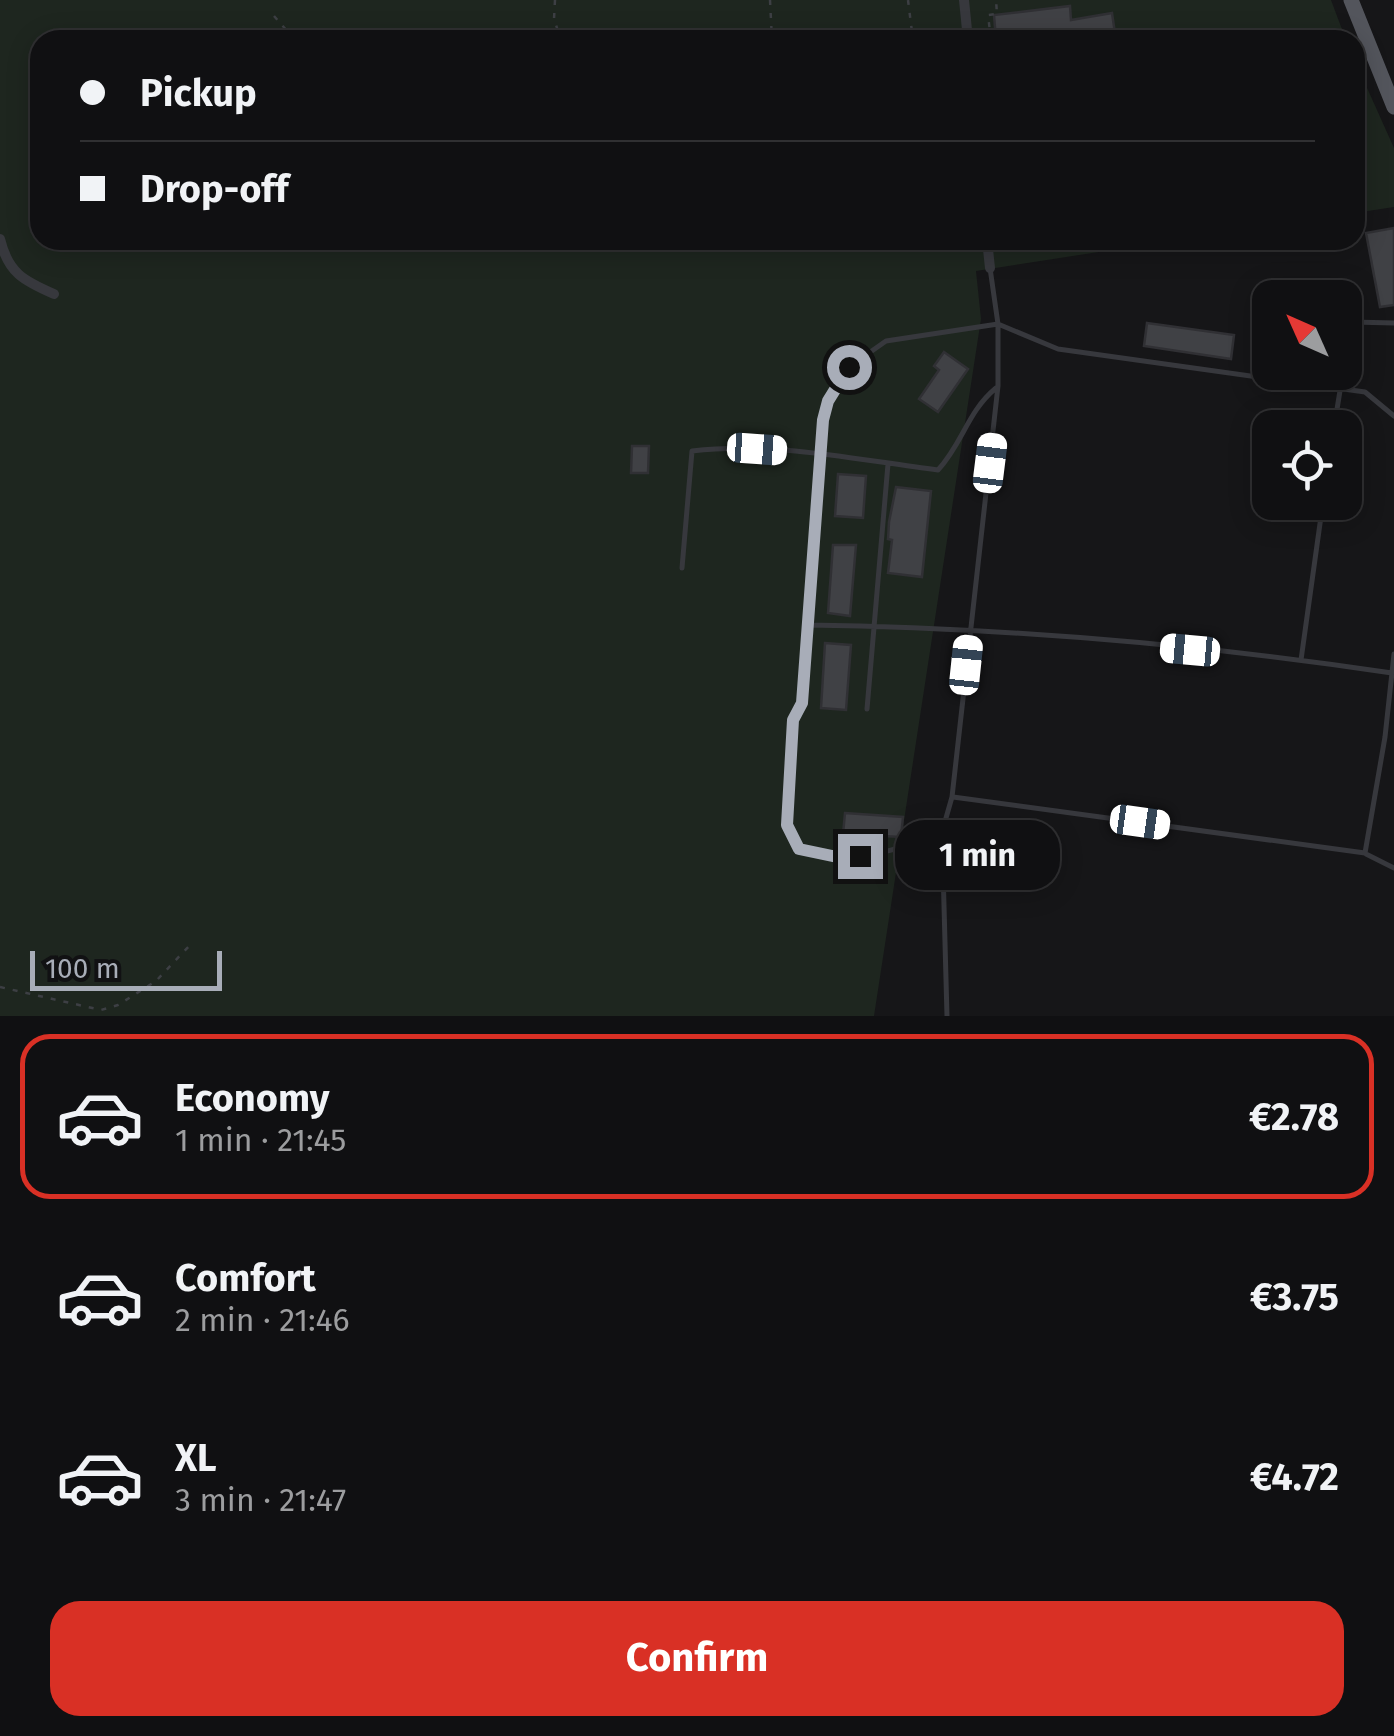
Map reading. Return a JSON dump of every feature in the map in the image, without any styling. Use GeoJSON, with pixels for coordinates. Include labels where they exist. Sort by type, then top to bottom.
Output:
{"type":"FeatureCollection","features":[{"type":"Feature","properties":{"kind":"main road"},"geometry":{"type":"LineString","coordinates":[[1351,0],[1363,30]]}},
{"type":"Feature","properties":{"kind":"main road"},"geometry":{"type":"LineString","coordinates":[[1365,34],[1393,101]]}},
{"type":"Feature","properties":{"kind":"street"},"geometry":{"type":"LineString","coordinates":[[964,0],[967,30]]}},
{"type":"Feature","properties":{"kind":"street"},"geometry":{"type":"LineString","coordinates":[[0,239],[7,262],[17,276],[54,294]]}},
{"type":"Feature","properties":{"kind":"street"},"geometry":{"type":"LineString","coordinates":[[988,250],[990,268]]}},
{"type":"Feature","properties":{"kind":"lane"},"geometry":{"type":"LineString","coordinates":[[947,1016],[942,832],[952,797],[998,386],[998,324],[990,268]]}},
{"type":"Feature","properties":{"kind":"lane"},"geometry":{"type":"LineString","coordinates":[[1362,322],[1394,324]]}},
{"type":"Feature","properties":{"kind":"lane"},"geometry":{"type":"LineString","coordinates":[[942,832],[895,851],[842,858],[799,849],[787,825],[793,720],[802,703],[820,454],[828,401],[849,367],[866,352],[907,335],[998,324],[1058,349],[1252,374]]}},
{"type":"Feature","properties":{"kind":"lane"},"geometry":{"type":"LineString","coordinates":[[682,568],[692,451],[725,447],[820,454],[938,470],[950,457],[977,404],[998,386]]}},
{"type":"Feature","properties":{"kind":"lane"},"geometry":{"type":"LineString","coordinates":[[1357,390],[1365,392],[1394,416]]}},
{"type":"Feature","properties":{"kind":"lane"},"geometry":{"type":"LineString","coordinates":[[867,709],[888,464]]}},
{"type":"Feature","properties":{"kind":"lane"},"geometry":{"type":"LineString","coordinates":[[1301,660],[1321,520]]}},
{"type":"Feature","properties":{"kind":"lane"},"geometry":{"type":"LineString","coordinates":[[808,625],[970,630],[1301,660],[1392,673]]}},
{"type":"Feature","properties":{"kind":"lane"},"geometry":{"type":"LineString","coordinates":[[1364,853],[1385,737],[1394,654]]}},
{"type":"Feature","properties":{"kind":"lane"},"geometry":{"type":"LineString","coordinates":[[1385,737],[1394,738]]}},
{"type":"Feature","properties":{"kind":"lane"},"geometry":{"type":"LineString","coordinates":[[952,797],[1364,853],[1394,868]]}},
{"type":"Feature","properties":{"kind":"path"},"geometry":{"type":"LineString","coordinates":[[555,0],[558,30]]}},
{"type":"Feature","properties":{"kind":"path"},"geometry":{"type":"LineString","coordinates":[[770,0],[772,30]]}},
{"type":"Feature","properties":{"kind":"path"},"geometry":{"type":"LineString","coordinates":[[908,0],[912,30]]}},
{"type":"Feature","properties":{"kind":"path"},"geometry":{"type":"LineString","coordinates":[[989,30],[988,16],[997,14],[996,0]]}},
{"type":"Feature","properties":{"kind":"path"},"geometry":{"type":"LineString","coordinates":[[274,16],[286,30]]}},
{"type":"Feature","properties":{"kind":"path"},"geometry":{"type":"LineString","coordinates":[[0,987],[101,1010],[118,1005],[156,981],[191,944]]}},
{"type":"Feature","properties":{"kind":"shaded area"},"geometry":{"type":"Polygon","coordinates":[[[0,0],[1331,0],[1342,30],[30,30],[30,250],[1111,250],[976,271],[981,319],[874,1016],[0,1016],[0,0]]]}},
{"type":"Feature","properties":{"kind":"shaded area"},"geometry":{"type":"Polygon","coordinates":[[[1365,83],[1394,148],[1394,207],[1365,211],[1365,83]]]}},
{"type":"Feature","properties":{"kind":"building"},"geometry":{"type":"Polygon","coordinates":[[[1070,6],[1071,20],[1112,13],[1115,30],[995,30],[994,15],[1070,6]]]}},
{"type":"Feature","properties":{"kind":"building"},"geometry":{"type":"Polygon","coordinates":[[[1394,228],[1394,305],[1380,307],[1366,233],[1394,228]]]}},
{"type":"Feature","properties":{"kind":"building"},"geometry":{"type":"Polygon","coordinates":[[[1147,323],[1234,335],[1231,359],[1144,346],[1147,323]]]}},
{"type":"Feature","properties":{"kind":"building"},"geometry":{"type":"Polygon","coordinates":[[[944,352],[968,369],[938,412],[919,399],[939,370],[934,366],[944,352]]]}},
{"type":"Feature","properties":{"kind":"building"},"geometry":{"type":"Polygon","coordinates":[[[632,446],[649,446],[648,473],[631,473],[632,446]]]}},
{"type":"Feature","properties":{"kind":"building"},"geometry":{"type":"Polygon","coordinates":[[[838,474],[866,476],[863,518],[835,516],[838,474]]]}},
{"type":"Feature","properties":{"kind":"building"},"geometry":{"type":"Polygon","coordinates":[[[896,487],[931,491],[922,577],[888,573],[892,540],[888,539],[889,522],[896,487]]]}},
{"type":"Feature","properties":{"kind":"building"},"geometry":{"type":"Polygon","coordinates":[[[833,545],[856,545],[850,616],[828,613],[833,545]]]}},
{"type":"Feature","properties":{"kind":"building"},"geometry":{"type":"Polygon","coordinates":[[[825,643],[851,645],[846,710],[821,708],[825,643]]]}},
{"type":"Feature","properties":{"kind":"building"},"geometry":{"type":"Polygon","coordinates":[[[845,813],[903,817],[901,837],[843,834],[845,813]]]}},
{"type":"Feature","properties":{"kind":"route"},"geometry":{"type":"LineString","coordinates":[[849,367],[828,401],[823,420],[802,703],[793,720],[787,825],[799,849],[842,858],[860,856]]}}]}
